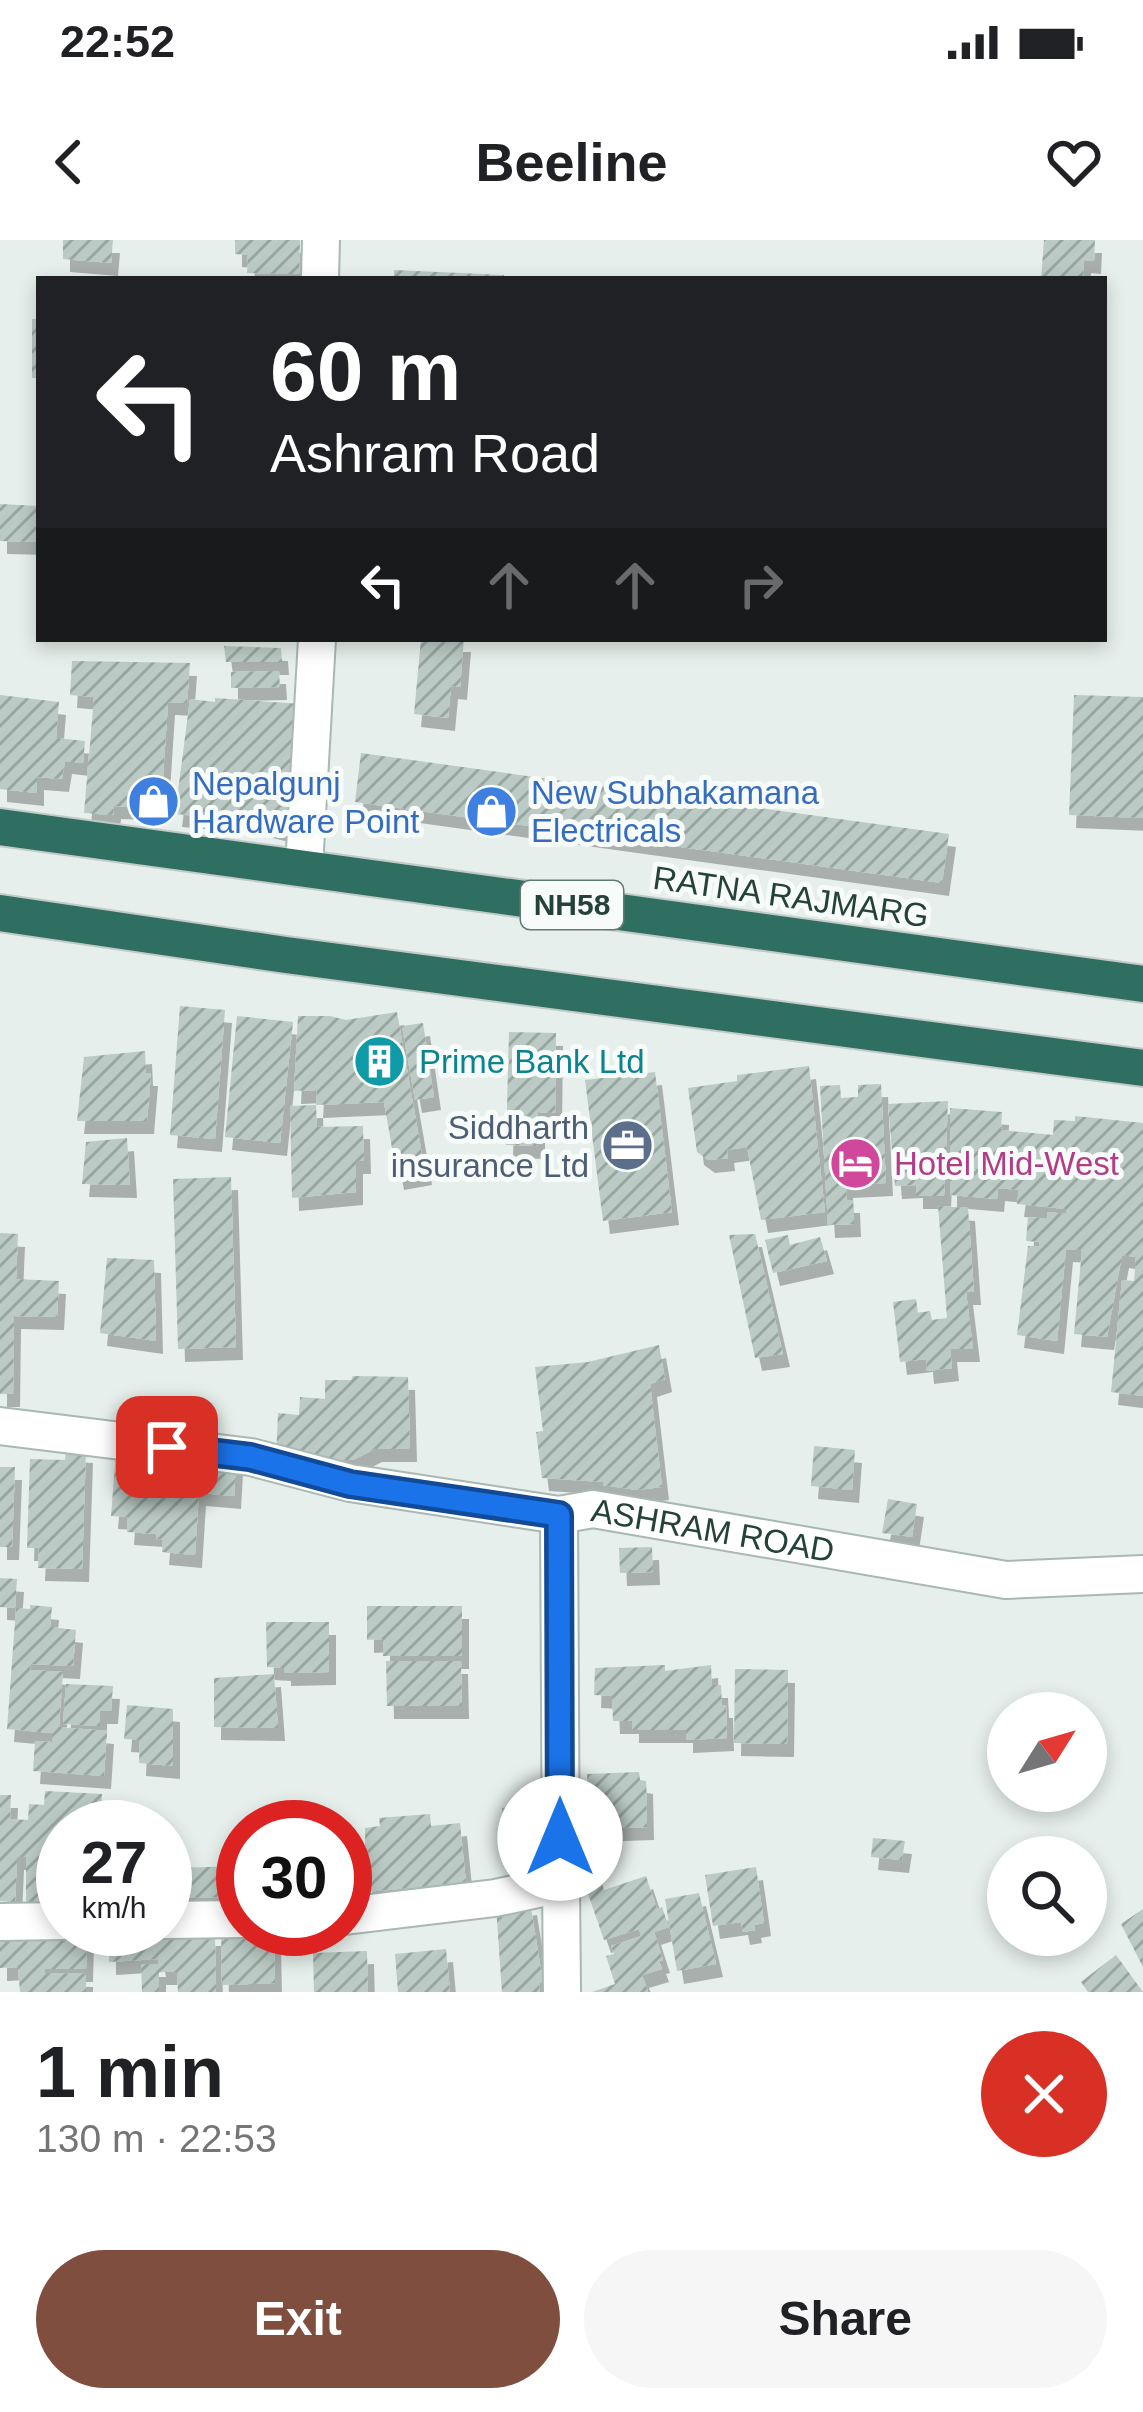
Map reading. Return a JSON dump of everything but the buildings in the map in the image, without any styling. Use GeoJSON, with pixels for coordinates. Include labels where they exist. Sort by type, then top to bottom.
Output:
{"type":"FeatureCollection","features":[{"type":"Feature","properties":{"kind":"highway","name":"RATNA RAJMARG"},"geometry":{"type":"LineString","coordinates":[[0,827],[1143,984]]}},
{"type":"Feature","properties":{"kind":"highway"},"geometry":{"type":"LineString","coordinates":[[0,913],[1143,1068]]}},
{"type":"Feature","properties":{"kind":"street"},"geometry":{"type":"LineString","coordinates":[[320,276],[321,240]]}},
{"type":"Feature","properties":{"kind":"street"},"geometry":{"type":"LineString","coordinates":[[304,867],[317,642]]}},
{"type":"Feature","properties":{"kind":"street","name":"ASHRAM ROAD"},"geometry":{"type":"LineString","coordinates":[[0,1426],[250,1457],[350,1484],[559,1515],[593,1509],[1006,1580],[1143,1574]]}},
{"type":"Feature","properties":{"kind":"street"},"geometry":{"type":"LineString","coordinates":[[559,1515],[562,1992]]}},
{"type":"Feature","properties":{"kind":"street"},"geometry":{"type":"LineString","coordinates":[[372,1913],[494,1898],[561,1884]]}},
{"type":"Feature","properties":{"kind":"street"},"geometry":{"type":"LineString","coordinates":[[0,1922],[36,1922]]}},
{"type":"Feature","properties":{"kind":"place","name":"Nepalgunj Hardware Point"},"geometry":{"type":"Point","coordinates":[153,802]}},
{"type":"Feature","properties":{"kind":"place","name":"New Subhakamana Electricals"},"geometry":{"type":"Point","coordinates":[492,811]}},
{"type":"Feature","properties":{"kind":"place","name":"Prime Bank Ltd"},"geometry":{"type":"Point","coordinates":[380,1061]}},
{"type":"Feature","properties":{"kind":"place","name":"Siddharth insurance Ltd"},"geometry":{"type":"Point","coordinates":[628,1146]}},
{"type":"Feature","properties":{"kind":"place","name":"Hotel Mid-West"},"geometry":{"type":"Point","coordinates":[855,1163]}},
{"type":"Feature","properties":{"kind":"route"},"geometry":{"type":"LineString","coordinates":[[167,1447],[250,1457],[350,1484],[559,1515],[560,1838]]}}]}
